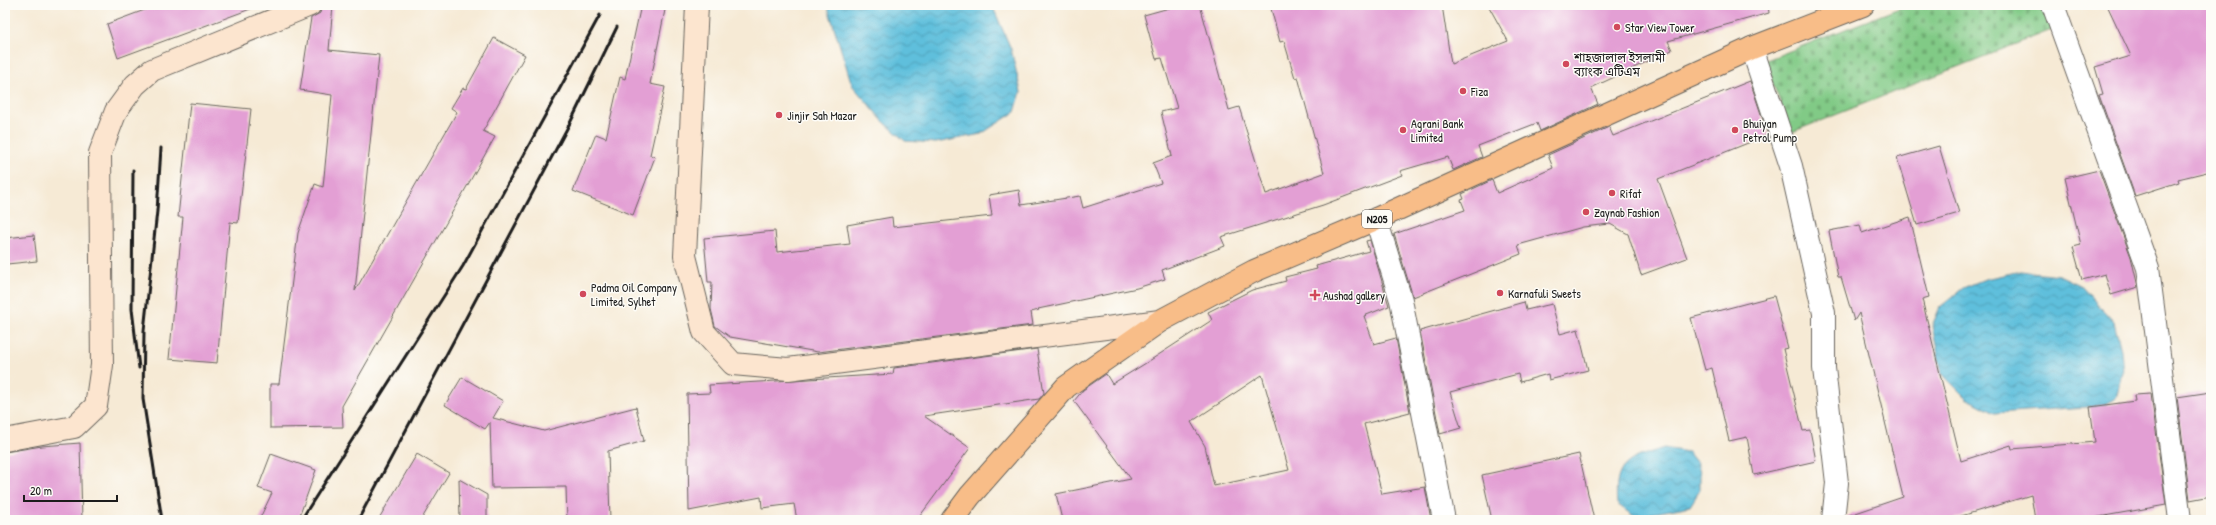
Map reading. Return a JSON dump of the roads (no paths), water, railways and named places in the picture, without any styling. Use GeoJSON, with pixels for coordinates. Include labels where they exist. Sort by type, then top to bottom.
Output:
{"type":"FeatureCollection","features":[{"type":"Feature","properties":{"kind":"highway","name":"N205"},"geometry":{"type":"LineString","coordinates":[[952,520],[970,496],[1066,387],[1160,321],[1254,271],[1376,219],[1752,48],[1863,5]]}},
{"type":"Feature","properties":{"kind":"street"},"geometry":{"type":"LineString","coordinates":[[5,440],[74,427],[96,406],[102,365],[100,153],[116,111],[135,84],[152,70],[310,5]]}},
{"type":"Feature","properties":{"kind":"street"},"geometry":{"type":"LineString","coordinates":[[697,5],[685,256],[704,332],[733,364],[788,369],[1160,321]]}},
{"type":"Feature","properties":{"kind":"street"},"geometry":{"type":"LineString","coordinates":[[2053,5],[2148,268],[2180,520]]}},
{"type":"Feature","properties":{"kind":"street"},"geometry":{"type":"LineString","coordinates":[[1752,48],[1791,166],[1824,313],[1824,368],[1837,483],[1832,520]]}},
{"type":"Feature","properties":{"kind":"street"},"geometry":{"type":"LineString","coordinates":[[1376,219],[1401,300],[1444,520]]}},
{"type":"Feature","properties":{"kind":"water"},"geometry":{"type":"Polygon","coordinates":[[[828,5],[992,5],[1011,49],[1021,92],[1015,112],[981,134],[936,143],[905,141],[882,120],[852,85],[828,5]]]}},
{"type":"Feature","properties":{"kind":"water"},"geometry":{"type":"Polygon","coordinates":[[[2021,271],[2059,275],[2080,285],[2114,322],[2121,350],[2123,373],[2116,398],[2101,406],[1995,413],[1966,398],[1942,374],[1932,326],[1940,307],[1963,288],[1985,279],[2021,271]]]}},
{"type":"Feature","properties":{"kind":"water"},"geometry":{"type":"Polygon","coordinates":[[[1664,448],[1688,452],[1697,463],[1700,472],[1700,490],[1690,506],[1635,517],[1617,504],[1616,490],[1621,471],[1633,460],[1664,448]]]}},
{"type":"Feature","properties":{"kind":"railway"},"geometry":{"type":"LineString","coordinates":[[301,520],[463,266],[600,15]]}},
{"type":"Feature","properties":{"kind":"railway"},"geometry":{"type":"LineString","coordinates":[[358,520],[571,121],[617,27]]}},
{"type":"Feature","properties":{"kind":"railway"},"geometry":{"type":"LineString","coordinates":[[161,148],[157,211],[144,331],[143,399],[162,520]]}},
{"type":"Feature","properties":{"kind":"railway"},"geometry":{"type":"LineString","coordinates":[[133,170],[132,309],[139,368]]}},
{"type":"Feature","properties":{"kind":"place","name":"Star View Tower"},"geometry":{"type":"Point","coordinates":[1617,27]}},
{"type":"Feature","properties":{"kind":"place","name":"শাহজালাল ইসলামী ব্যাংক এটিএম"},"geometry":{"type":"Point","coordinates":[1566,64]}},
{"type":"Feature","properties":{"kind":"place","name":"Fiza"},"geometry":{"type":"Point","coordinates":[1463,91]}},
{"type":"Feature","properties":{"kind":"place","name":"Jinjir Sah Mazar"},"geometry":{"type":"Point","coordinates":[779,115]}},
{"type":"Feature","properties":{"kind":"place","name":"Agrani Bank Limited"},"geometry":{"type":"Point","coordinates":[1403,130]}},
{"type":"Feature","properties":{"kind":"place","name":"Bhuiyan Petrol Pump"},"geometry":{"type":"Point","coordinates":[1735,130]}},
{"type":"Feature","properties":{"kind":"place","name":"Rifat"},"geometry":{"type":"Point","coordinates":[1612,193]}},
{"type":"Feature","properties":{"kind":"place","name":"Zaynab Fashion"},"geometry":{"type":"Point","coordinates":[1586,212]}},
{"type":"Feature","properties":{"kind":"place","name":"Karnafuli Sweets"},"geometry":{"type":"Point","coordinates":[1500,293]}},
{"type":"Feature","properties":{"kind":"place","name":"Padma Oil Company Limited, Sylhet"},"geometry":{"type":"Point","coordinates":[583,294]}},
{"type":"Feature","properties":{"kind":"place","name":"Aushad gallery"},"geometry":{"type":"Point","coordinates":[1315,295]}}]}
